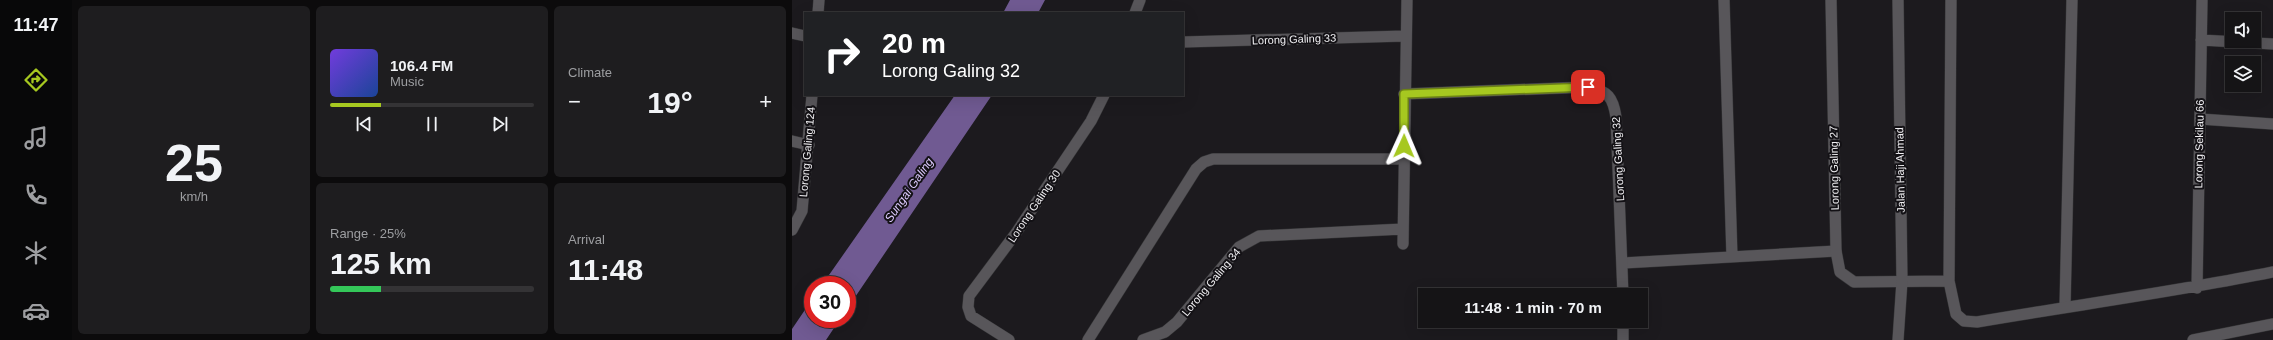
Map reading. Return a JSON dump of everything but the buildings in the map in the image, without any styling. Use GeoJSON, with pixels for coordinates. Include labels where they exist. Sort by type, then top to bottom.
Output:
{"type":"FeatureCollection","features":[{"type":"Feature","properties":{"kind":"street"},"geometry":{"type":"LineString","coordinates":[[818,12],[819,0]]}},
{"type":"Feature","properties":{"kind":"street"},"geometry":{"type":"LineString","coordinates":[[1135,12],[1140,0]]}},
{"type":"Feature","properties":{"kind":"street"},"geometry":{"type":"LineString","coordinates":[[1403,244],[1404,94],[1407,0]]}},
{"type":"Feature","properties":{"kind":"street"},"geometry":{"type":"LineString","coordinates":[[1724,0],[1732,257]]}},
{"type":"Feature","properties":{"kind":"street","name":"Lorong Galing 27"},"geometry":{"type":"LineString","coordinates":[[1831,0],[1836,251],[1840,272],[1854,282],[1948,280]]}},
{"type":"Feature","properties":{"kind":"street","name":"Jalan Haji Ahmad"},"geometry":{"type":"LineString","coordinates":[[1898,0],[1902,281],[1898,340]]}},
{"type":"Feature","properties":{"kind":"street"},"geometry":{"type":"LineString","coordinates":[[1951,0],[1948,280],[1956,314],[1964,321],[1977,322],[2065,307],[2197,288],[2273,272]]}},
{"type":"Feature","properties":{"kind":"street"},"geometry":{"type":"LineString","coordinates":[[2065,307],[2072,0]]}},
{"type":"Feature","properties":{"kind":"street","name":"Lorong Sekilau 66"},"geometry":{"type":"LineString","coordinates":[[2197,288],[2202,0]]}},
{"type":"Feature","properties":{"kind":"street"},"geometry":{"type":"LineString","coordinates":[[792,33],[804,36]]}},
{"type":"Feature","properties":{"kind":"street","name":"Lorong Galing 33"},"geometry":{"type":"LineString","coordinates":[[1184,42],[1406,36]]}},
{"type":"Feature","properties":{"kind":"street"},"geometry":{"type":"LineString","coordinates":[[2201,40],[2273,44]]}},
{"type":"Feature","properties":{"kind":"street","name":"Lorong Galing 32"},"geometry":{"type":"LineString","coordinates":[[1404,94],[1588,87],[1602,90],[1609,96],[1614,105],[1616,117],[1623,288]]}},
{"type":"Feature","properties":{"kind":"street","name":"Lorong Galing 124"},"geometry":{"type":"LineString","coordinates":[[792,230],[802,211],[809,144],[812,96]]}},
{"type":"Feature","properties":{"kind":"street","name":"Lorong Galing 30"},"geometry":{"type":"LineString","coordinates":[[1009,340],[971,316],[968,307],[968,296],[1016,233],[1091,121],[1104,96]]}},
{"type":"Feature","properties":{"kind":"street"},"geometry":{"type":"LineString","coordinates":[[2200,119],[2273,124]]}},
{"type":"Feature","properties":{"kind":"street"},"geometry":{"type":"LineString","coordinates":[[792,141],[809,144]]}},
{"type":"Feature","properties":{"kind":"street"},"geometry":{"type":"LineString","coordinates":[[1088,340],[1196,169],[1204,162],[1213,158],[1404,159]]}},
{"type":"Feature","properties":{"kind":"street","name":"Lorong Galing 34"},"geometry":{"type":"LineString","coordinates":[[1143,340],[1165,332],[1177,322],[1240,247],[1259,236],[1403,229]]}},
{"type":"Feature","properties":{"kind":"street"},"geometry":{"type":"LineString","coordinates":[[1623,263],[1836,251]]}},
{"type":"Feature","properties":{"kind":"street"},"geometry":{"type":"LineString","coordinates":[[2193,340],[2273,324]]}},
{"type":"Feature","properties":{"kind":"street"},"geometry":{"type":"LineString","coordinates":[[1623,328],[1623,340]]}},
{"type":"Feature","properties":{"kind":"water"},"geometry":{"type":"Polygon","coordinates":[[[1010,0],[1045,0],[1039,12],[1004,12],[1010,0]]]}},
{"type":"Feature","properties":{"kind":"water","name":"Sungai Galing"},"geometry":{"type":"Polygon","coordinates":[[[954,96],[991,96],[856,296],[856,276],[828,276],[954,96]]]}},
{"type":"Feature","properties":{"kind":"water"},"geometry":{"type":"Polygon","coordinates":[[[804,311],[804,328],[834,328],[826,340],[792,340],[792,329],[804,311]]]}},
{"type":"Feature","properties":{"kind":"route"},"geometry":{"type":"LineString","coordinates":[[1404,146],[1404,94],[1588,87]]}}]}
